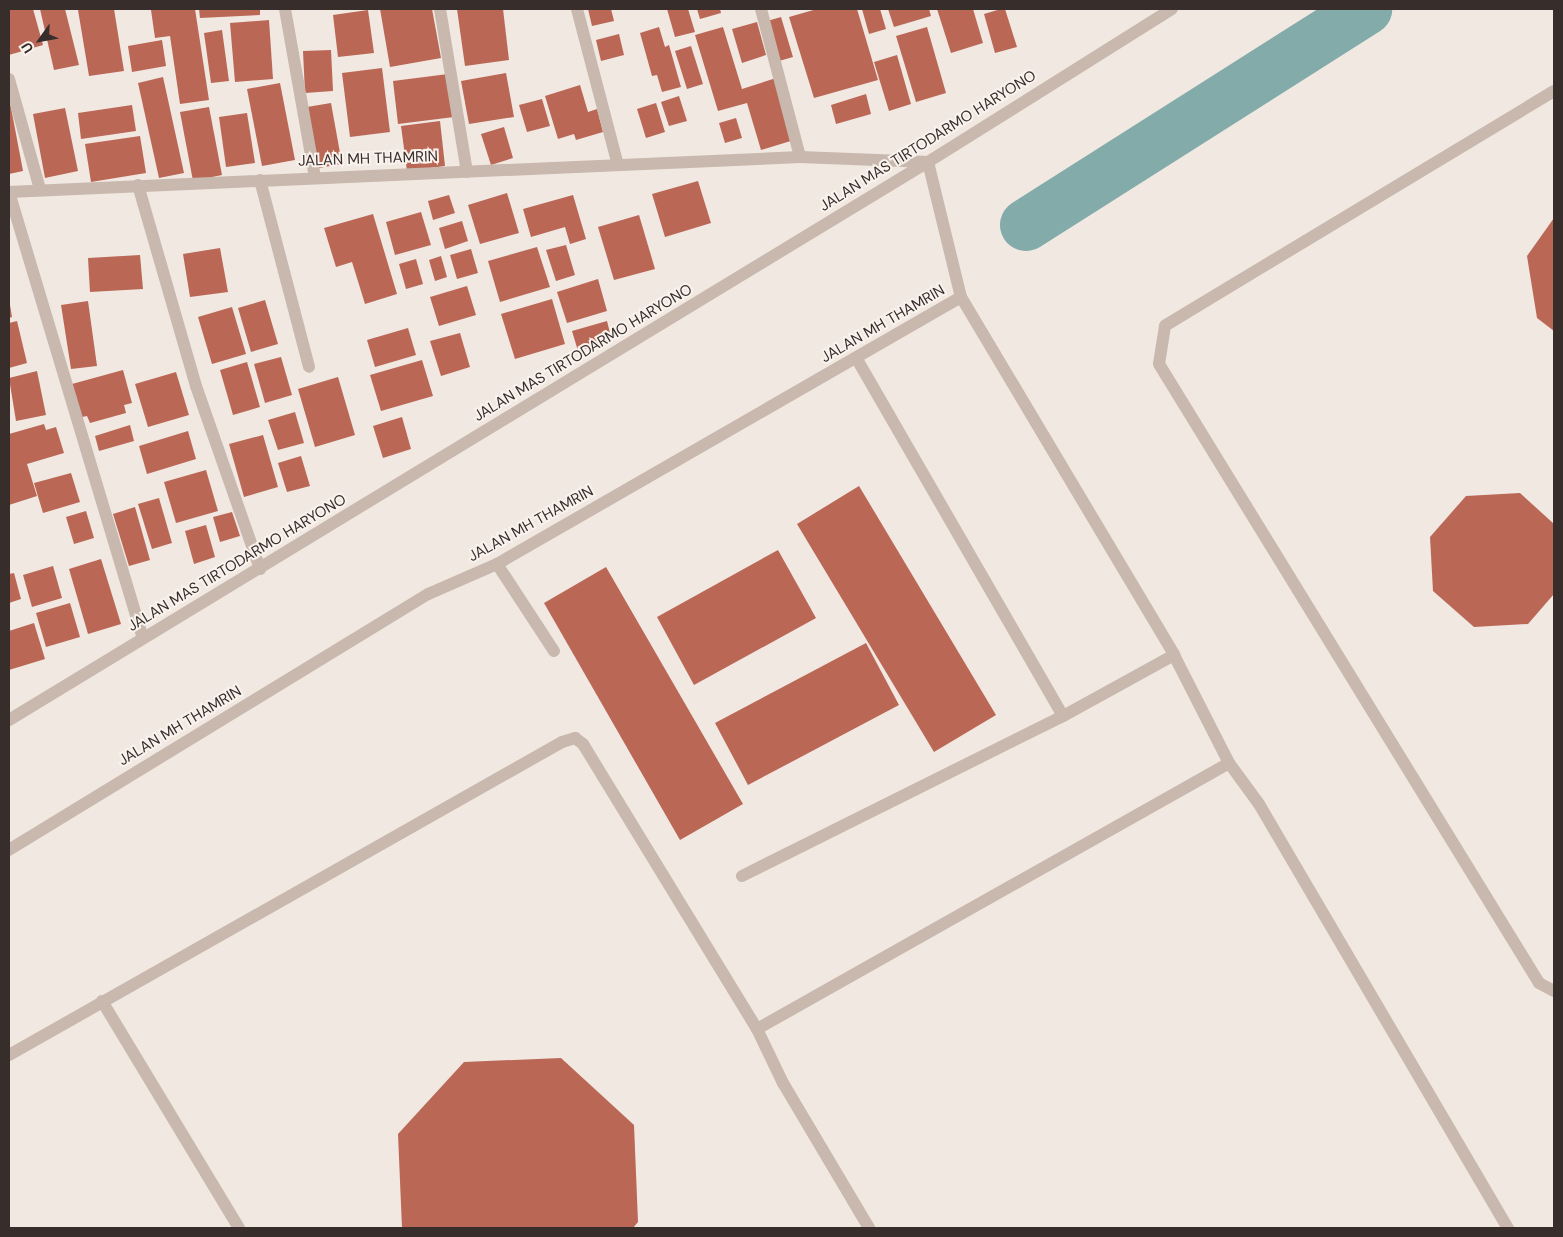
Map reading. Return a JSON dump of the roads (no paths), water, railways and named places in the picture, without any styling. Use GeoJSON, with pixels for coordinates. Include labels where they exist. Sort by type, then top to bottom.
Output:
{"type":"FeatureCollection","features":[{"type":"Feature","properties":{"kind":"street"},"geometry":{"type":"LineString","coordinates":[[285,9],[315,177]]}},
{"type":"Feature","properties":{"kind":"street"},"geometry":{"type":"LineString","coordinates":[[440,9],[467,172]]}},
{"type":"Feature","properties":{"kind":"street"},"geometry":{"type":"LineString","coordinates":[[577,9],[618,165]]}},
{"type":"Feature","properties":{"kind":"street"},"geometry":{"type":"LineString","coordinates":[[761,9],[800,157]]}},
{"type":"Feature","properties":{"kind":"street","name":"JALAN MAS TIRTODARMO HARYONO"},"geometry":{"type":"LineString","coordinates":[[9,720],[928,162],[1172,9]]}},
{"type":"Feature","properties":{"kind":"street"},"geometry":{"type":"LineString","coordinates":[[9,79],[40,189]]}},
{"type":"Feature","properties":{"kind":"street"},"geometry":{"type":"LineString","coordinates":[[1554,92],[1166,326],[1158,364],[1539,983],[1554,991]]}},
{"type":"Feature","properties":{"kind":"street","name":"JALAN MH THAMRIN"},"geometry":{"type":"LineString","coordinates":[[9,192],[40,189],[800,157],[928,162],[961,298],[497,564],[428,594],[9,850]]}},
{"type":"Feature","properties":{"kind":"street"},"geometry":{"type":"LineString","coordinates":[[260,180],[309,367]]}},
{"type":"Feature","properties":{"kind":"street"},"geometry":{"type":"LineString","coordinates":[[138,185],[196,386],[260,569]]}},
{"type":"Feature","properties":{"kind":"street"},"geometry":{"type":"LineString","coordinates":[[9,192],[143,638]]}},
{"type":"Feature","properties":{"kind":"street"},"geometry":{"type":"LineString","coordinates":[[961,298],[1174,655],[1229,763],[1259,804],[1508,1228]]}},
{"type":"Feature","properties":{"kind":"street"},"geometry":{"type":"LineString","coordinates":[[857,359],[1062,716]]}},
{"type":"Feature","properties":{"kind":"street"},"geometry":{"type":"LineString","coordinates":[[497,564],[554,651]]}},
{"type":"Feature","properties":{"kind":"street"},"geometry":{"type":"LineString","coordinates":[[742,876],[1062,716],[1174,655]]}},
{"type":"Feature","properties":{"kind":"street"},"geometry":{"type":"LineString","coordinates":[[9,1056],[102,1001],[562,742],[575,738],[583,744],[758,1029],[783,1083],[869,1228]]}},
{"type":"Feature","properties":{"kind":"street"},"geometry":{"type":"LineString","coordinates":[[758,1029],[1229,763]]}},
{"type":"Feature","properties":{"kind":"street"},"geometry":{"type":"LineString","coordinates":[[102,1001],[239,1228]]}},
{"type":"Feature","properties":{"kind":"waterway"},"geometry":{"type":"LineString","coordinates":[[1026,225],[1366,9]]}}]}
